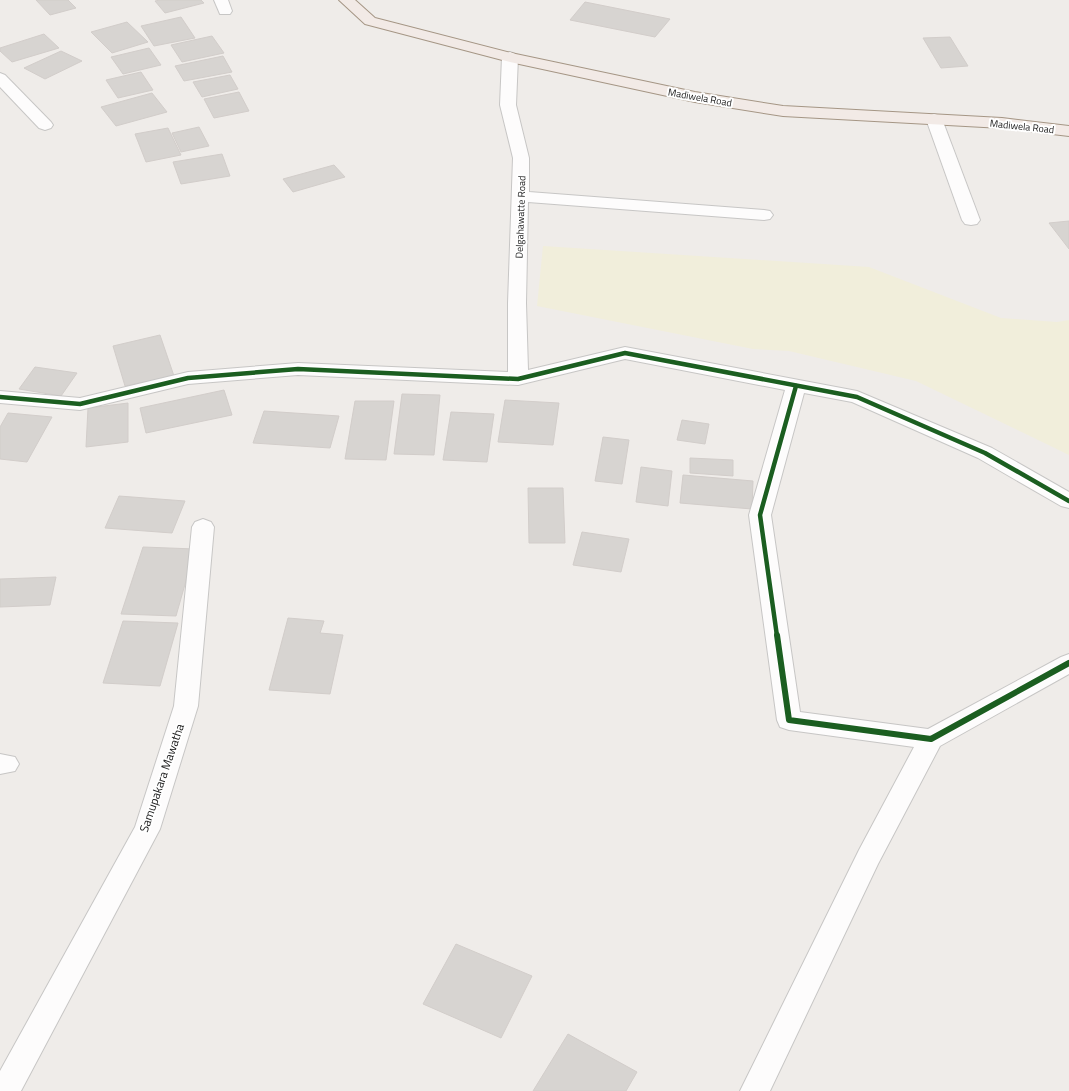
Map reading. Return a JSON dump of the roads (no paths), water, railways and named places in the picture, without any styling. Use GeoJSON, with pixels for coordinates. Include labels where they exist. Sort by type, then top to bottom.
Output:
{"type":"FeatureCollection","features":[{"type":"Feature","properties":{"kind":"main road","name":"Madiwela Road"},"geometry":{"type":"LineString","coordinates":[[346,0],[370,21],[510,57],[695,98],[782,111],[1002,123],[1069,131]]}},
{"type":"Feature","properties":{"kind":"street","name":"Delgahawatte Road"},"geometry":{"type":"LineString","coordinates":[[510,57],[508,105],[521,158],[517,303],[518,379]]}},
{"type":"Feature","properties":{"kind":"street"},"geometry":{"type":"LineString","coordinates":[[0,78],[45,125]]}},
{"type":"Feature","properties":{"kind":"street"},"geometry":{"type":"LineString","coordinates":[[934,119],[971,220]]}},
{"type":"Feature","properties":{"kind":"street"},"geometry":{"type":"LineString","coordinates":[[520,196],[764,215]]}},
{"type":"Feature","properties":{"kind":"street"},"geometry":{"type":"LineString","coordinates":[[0,397],[80,404],[188,378],[298,369],[518,379],[625,353],[857,397],[985,453],[1069,501]]}},
{"type":"Feature","properties":{"kind":"street"},"geometry":{"type":"LineString","coordinates":[[796,386],[760,516],[789,720],[931,739]]}},
{"type":"Feature","properties":{"kind":"street","name":"Samupakara Mawatha"},"geometry":{"type":"LineString","coordinates":[[5,1091],[147,829],[186,706],[203,527]]}},
{"type":"Feature","properties":{"kind":"street"},"geometry":{"type":"LineString","coordinates":[[755,1091],[868,858],[931,739],[1069,663]]}}]}
